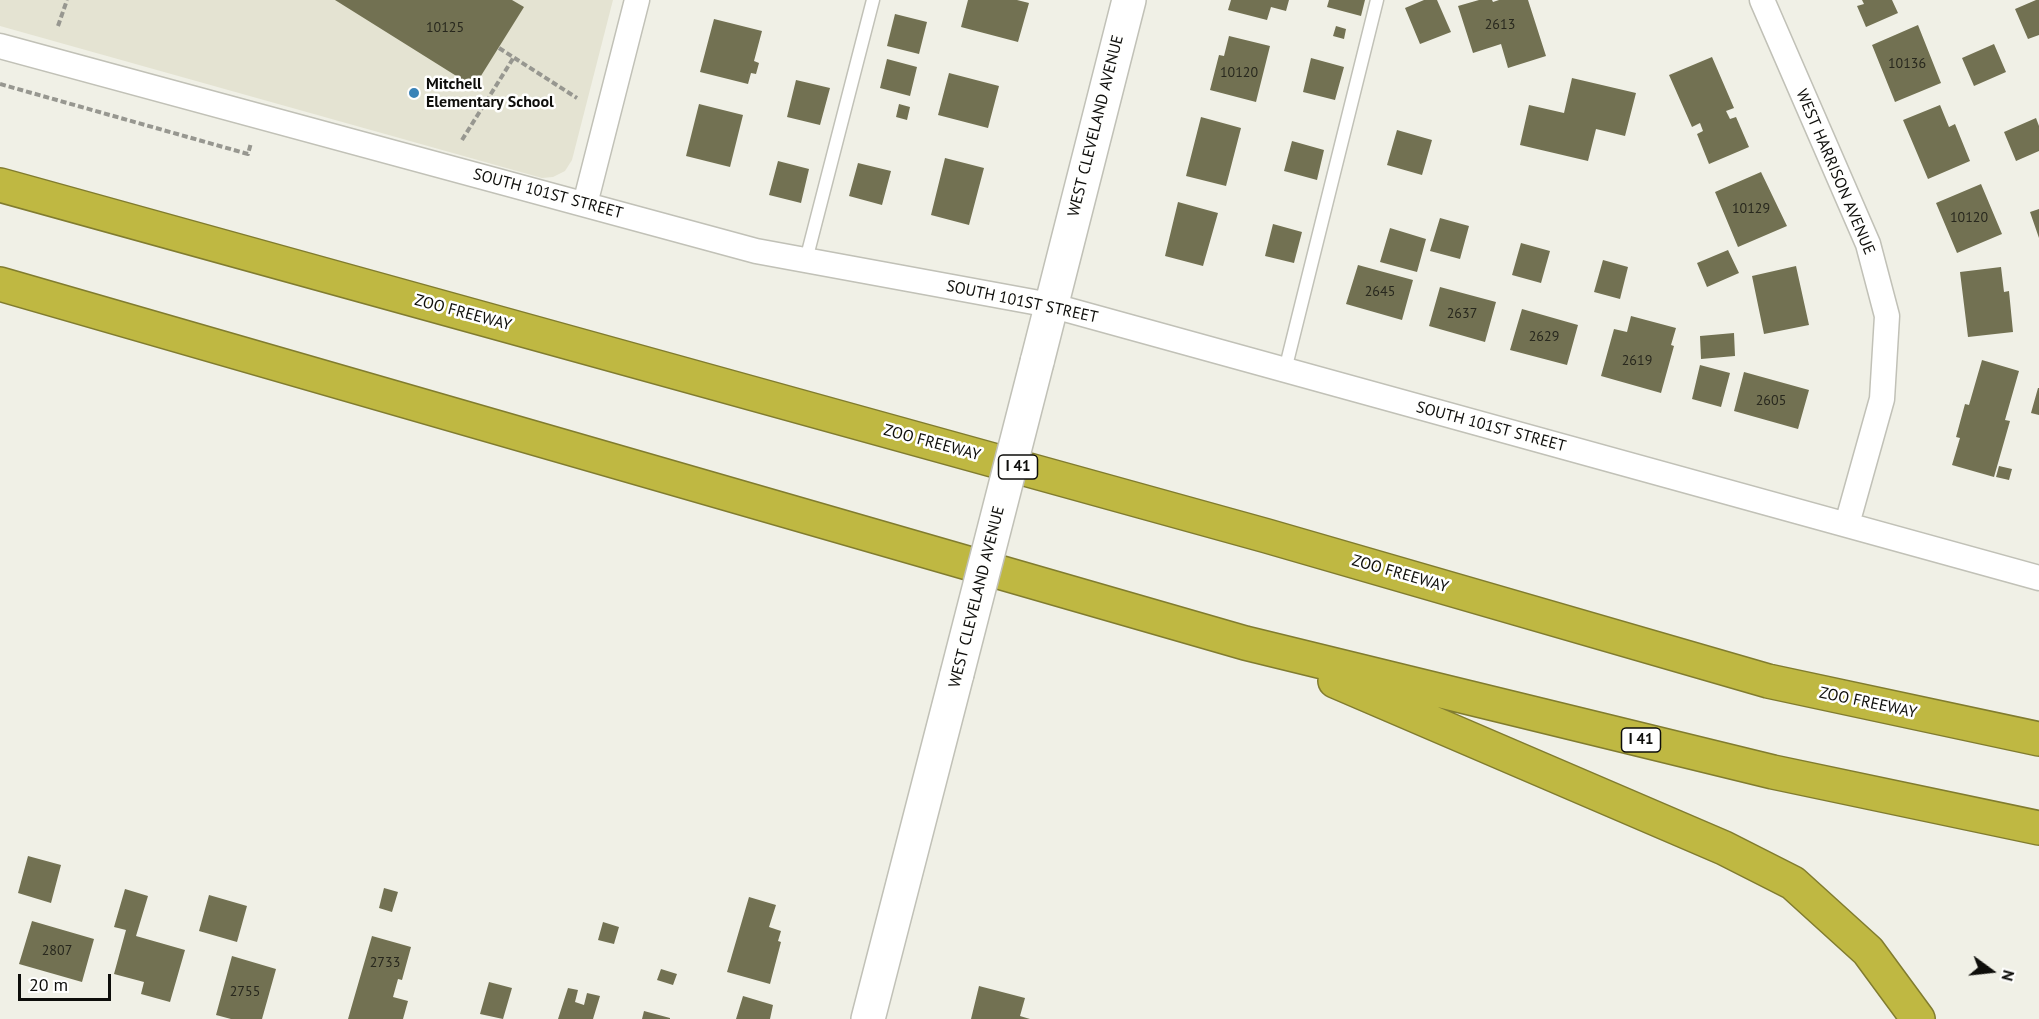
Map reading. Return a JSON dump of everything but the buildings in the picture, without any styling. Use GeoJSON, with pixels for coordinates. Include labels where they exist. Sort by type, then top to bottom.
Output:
{"type":"FeatureCollection","features":[{"type":"Feature","properties":{"kind":"highway","name":"ZOO FREEWAY"},"geometry":{"type":"LineString","coordinates":[[0,185],[1256,532],[1768,681],[2039,739]]}},
{"type":"Feature","properties":{"kind":"highway","name":"I 41"},"geometry":{"type":"LineString","coordinates":[[0,284],[1245,642],[1773,772],[2039,828]]}},
{"type":"Feature","properties":{"kind":"highway"},"geometry":{"type":"LineString","coordinates":[[1245,642],[1724,848],[1793,882],[1868,951],[1918,1019]]}},
{"type":"Feature","properties":{"kind":"street"},"geometry":{"type":"LineString","coordinates":[[585,204],[637,0]]}},
{"type":"Feature","properties":{"kind":"street","name":"WEST CLEVELAND AVENUE"},"geometry":{"type":"LineString","coordinates":[[868,1019],[1129,0]]}},
{"type":"Feature","properties":{"kind":"street","name":"WEST HARRISON AVENUE"},"geometry":{"type":"LineString","coordinates":[[1762,0],[1868,244],[1887,316],[1882,399],[1847,524]]}},
{"type":"Feature","properties":{"kind":"street","name":"SOUTH 101ST STREET"},"geometry":{"type":"LineString","coordinates":[[0,46],[756,251],[1050,305],[2039,578]]}},
{"type":"Feature","properties":{"kind":"lane"},"geometry":{"type":"LineString","coordinates":[[806,260],[873,0]]}},
{"type":"Feature","properties":{"kind":"lane"},"geometry":{"type":"LineString","coordinates":[[1286,370],[1377,0]]}},
{"type":"Feature","properties":{"kind":"path"},"geometry":{"type":"LineString","coordinates":[[58,26],[67,0]]}},
{"type":"Feature","properties":{"kind":"path"},"geometry":{"type":"LineString","coordinates":[[499,48],[577,98]]}},
{"type":"Feature","properties":{"kind":"path"},"geometry":{"type":"LineString","coordinates":[[462,140],[514,57]]}},
{"type":"Feature","properties":{"kind":"path"},"geometry":{"type":"LineString","coordinates":[[0,84],[248,154],[252,136]]}},
{"type":"Feature","properties":{"kind":"shaded area","name":"Mitchell Elementary School"},"geometry":{"type":"Polygon","coordinates":[[[0,0],[613,0],[572,160],[565,171],[553,177],[542,178],[0,26],[0,0]]]}},
{"type":"Feature","properties":{"kind":"place","name":"Mitchell Elementary School"},"geometry":{"type":"Point","coordinates":[414,93]}}]}
